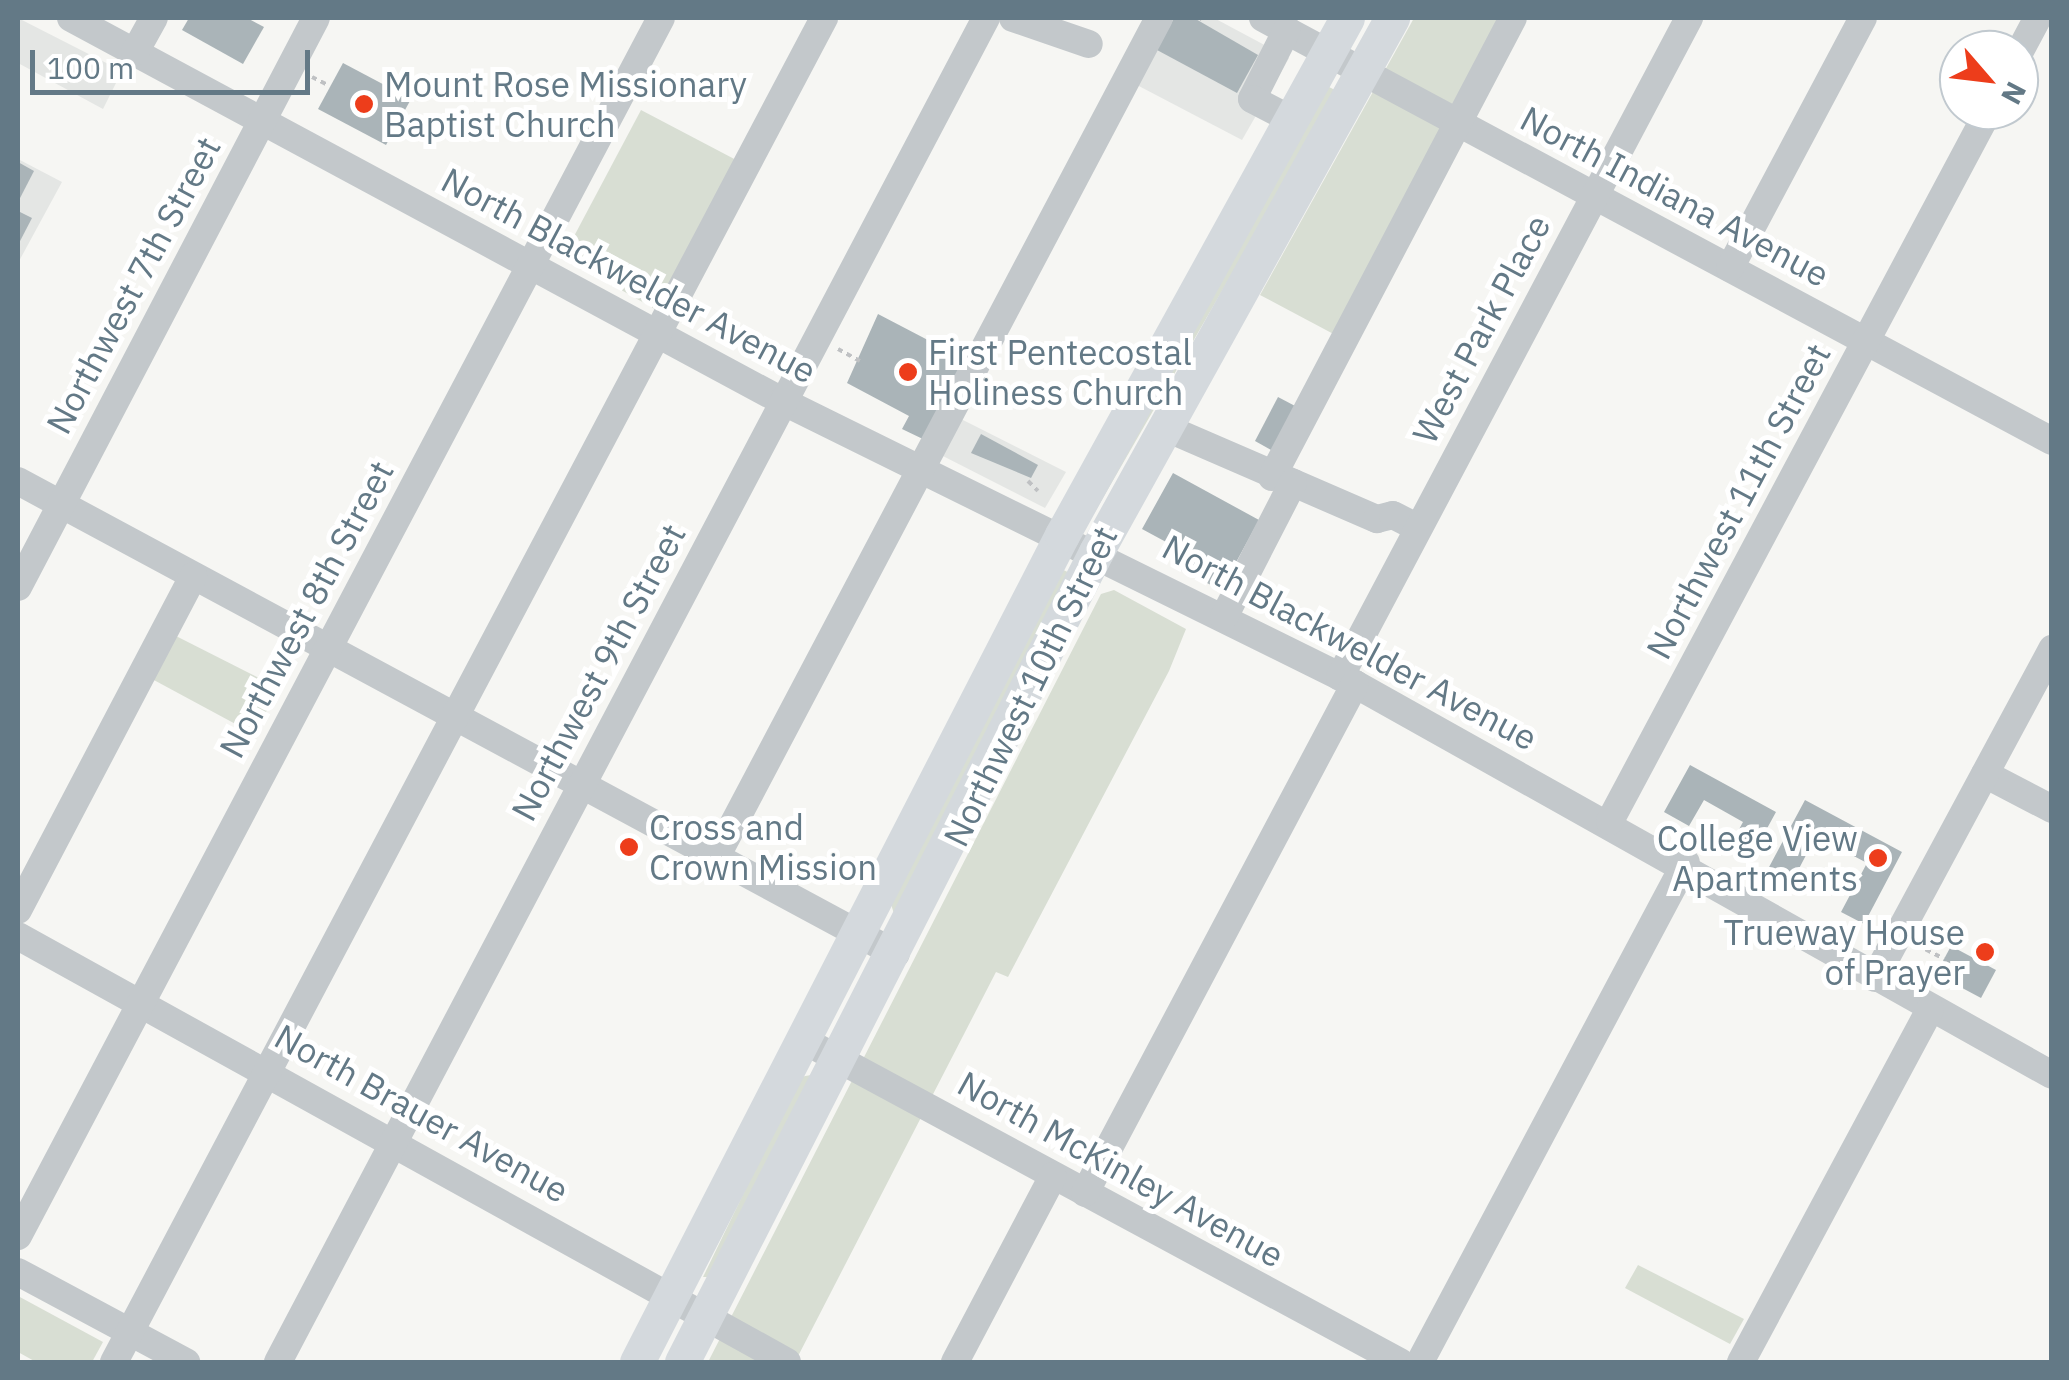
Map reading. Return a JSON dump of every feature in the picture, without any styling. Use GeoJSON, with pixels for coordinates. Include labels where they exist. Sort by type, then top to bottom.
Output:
{"type":"FeatureCollection","features":[{"type":"Feature","properties":{"kind":"main road","name":"Northwest 10th Street"},"geometry":{"type":"LineString","coordinates":[[636,1362],[860,935],[1062,535],[1347,18]]}},
{"type":"Feature","properties":{"kind":"main road","name":"Northwest 10th Street"},"geometry":{"type":"LineString","coordinates":[[682,1362],[896,954],[1096,552],[1392,18]]}},
{"type":"Feature","properties":{"kind":"street","name":"North Blackwelder Avenue"},"geometry":{"type":"LineString","coordinates":[[71,18],[782,401],[920,465],[1348,680],[1686,862],[1875,978],[2052,1075]]}},
{"type":"Feature","properties":{"kind":"street"},"geometry":{"type":"LineString","coordinates":[[136,52],[154,18]]}},
{"type":"Feature","properties":{"kind":"street","name":"Northwest 7th Street"},"geometry":{"type":"LineString","coordinates":[[18,587],[316,18]]}},
{"type":"Feature","properties":{"kind":"street","name":"Northwest 8th Street"},"geometry":{"type":"LineString","coordinates":[[18,1236],[661,18]]}},
{"type":"Feature","properties":{"kind":"street"},"geometry":{"type":"LineString","coordinates":[[114,1362],[824,18]]}},
{"type":"Feature","properties":{"kind":"street","name":"Northwest 9th Street"},"geometry":{"type":"LineString","coordinates":[[278,1362],[986,18]]}},
{"type":"Feature","properties":{"kind":"street"},"geometry":{"type":"LineString","coordinates":[[1013,18],[1090,44]]}},
{"type":"Feature","properties":{"kind":"street"},"geometry":{"type":"LineString","coordinates":[[715,859],[1159,18]]}},
{"type":"Feature","properties":{"kind":"street"},"geometry":{"type":"LineString","coordinates":[[1224,617],[1282,480],[1457,122],[1513,18]]}},
{"type":"Feature","properties":{"kind":"street","name":"West Park Place"},"geometry":{"type":"LineString","coordinates":[[1086,1193],[1348,680],[1418,528],[1689,18]]}},
{"type":"Feature","properties":{"kind":"street"},"geometry":{"type":"LineString","coordinates":[[1730,268],[1863,18]]}},
{"type":"Feature","properties":{"kind":"street"},"geometry":{"type":"LineString","coordinates":[[1275,24],[1252,99],[1292,120]]}},
{"type":"Feature","properties":{"kind":"street","name":"North Indiana Avenue"},"geometry":{"type":"LineString","coordinates":[[1275,24],[2052,441]]}},
{"type":"Feature","properties":{"kind":"street","name":"Northwest 11th Street"},"geometry":{"type":"LineString","coordinates":[[1610,821],[1977,130]]}},
{"type":"Feature","properties":{"kind":"street"},"geometry":{"type":"LineString","coordinates":[[1164,428],[1282,480],[1418,528]]}},
{"type":"Feature","properties":{"kind":"street"},"geometry":{"type":"LineString","coordinates":[[18,481],[896,954]]}},
{"type":"Feature","properties":{"kind":"street"},"geometry":{"type":"LineString","coordinates":[[18,910],[194,576]]}},
{"type":"Feature","properties":{"kind":"street"},"geometry":{"type":"LineString","coordinates":[[1875,978],[2052,650]]}},
{"type":"Feature","properties":{"kind":"street"},"geometry":{"type":"LineString","coordinates":[[1985,774],[2052,810]]}},
{"type":"Feature","properties":{"kind":"street"},"geometry":{"type":"LineString","coordinates":[[1420,1362],[1686,862]]}},
{"type":"Feature","properties":{"kind":"street","name":"North Brauer Avenue"},"geometry":{"type":"LineString","coordinates":[[18,936],[395,1141],[787,1362]]}},
{"type":"Feature","properties":{"kind":"street"},"geometry":{"type":"LineString","coordinates":[[1741,1362],[1930,1009]]}},
{"type":"Feature","properties":{"kind":"street","name":"North McKinley Avenue"},"geometry":{"type":"LineString","coordinates":[[805,1041],[1400,1362]]}},
{"type":"Feature","properties":{"kind":"street"},"geometry":{"type":"LineString","coordinates":[[955,1362],[1052,1176]]}},
{"type":"Feature","properties":{"kind":"street"},"geometry":{"type":"LineString","coordinates":[[18,1272],[186,1362]]}},
{"type":"Feature","properties":{"kind":"path"},"geometry":{"type":"LineString","coordinates":[[838,350],[860,362]]}},
{"type":"Feature","properties":{"kind":"path"},"geometry":{"type":"LineString","coordinates":[[1028,480],[1038,492]]}},
{"type":"Feature","properties":{"kind":"path"},"geometry":{"type":"LineString","coordinates":[[1933,953],[1944,959]]}},
{"type":"Feature","properties":{"kind":"shaded area"},"geometry":{"type":"Polygon","coordinates":[[[18,18],[122,71],[103,109],[18,63],[18,18]]]}},
{"type":"Feature","properties":{"kind":"shaded area"},"geometry":{"type":"Polygon","coordinates":[[[1171,18],[1214,18],[1289,58],[1242,140],[1135,84],[1171,18]]]}},
{"type":"Feature","properties":{"kind":"shaded area"},"geometry":{"type":"Polygon","coordinates":[[[1414,18],[1510,18],[1341,338],[1260,295],[1414,18]]]}},
{"type":"Feature","properties":{"kind":"shaded area"},"geometry":{"type":"Polygon","coordinates":[[[1327,86],[1337,91],[1092,517],[1088,513],[1327,86]]]}},
{"type":"Feature","properties":{"kind":"shaded area"},"geometry":{"type":"Polygon","coordinates":[[[641,110],[740,162],[660,312],[563,257],[641,110]]]}},
{"type":"Feature","properties":{"kind":"shaded area"},"geometry":{"type":"Polygon","coordinates":[[[18,159],[62,182],[18,263],[18,159]]]}},
{"type":"Feature","properties":{"kind":"shaded area"},"geometry":{"type":"Polygon","coordinates":[[[959,418],[1066,472],[1045,508],[939,454],[959,418]]]}},
{"type":"Feature","properties":{"kind":"shaded area"},"geometry":{"type":"Polygon","coordinates":[[[1061,569],[1070,573],[894,914],[891,904],[1061,569]]]}},
{"type":"Feature","properties":{"kind":"shaded area"},"geometry":{"type":"Polygon","coordinates":[[[1114,590],[1186,629],[1169,671],[1008,977],[996,972],[795,1362],[708,1362],[1101,594],[1114,590]]]}},
{"type":"Feature","properties":{"kind":"shaded area"},"geometry":{"type":"Polygon","coordinates":[[[174,635],[279,688],[254,734],[152,679],[174,635]]]}},
{"type":"Feature","properties":{"kind":"shaded area"},"geometry":{"type":"Polygon","coordinates":[[[811,1075],[711,1277],[703,1277],[800,1077],[811,1075]]]}},
{"type":"Feature","properties":{"kind":"shaded area"},"geometry":{"type":"Polygon","coordinates":[[[1638,1265],[1744,1319],[1730,1344],[1625,1288],[1638,1265]]]}},
{"type":"Feature","properties":{"kind":"shaded area"},"geometry":{"type":"Polygon","coordinates":[[[18,1296],[103,1342],[92,1362],[36,1362],[18,1352],[18,1296]]]}},
{"type":"Feature","properties":{"kind":"building"},"geometry":{"type":"Polygon","coordinates":[[[189,18],[247,18],[264,27],[243,64],[182,30],[189,18]]]}},
{"type":"Feature","properties":{"kind":"building"},"geometry":{"type":"Polygon","coordinates":[[[1174,18],[1194,18],[1258,55],[1237,93],[1157,50],[1174,18]]]}},
{"type":"Feature","properties":{"kind":"building","name":"Mount Rose Missionary Baptist Church"},"geometry":{"type":"Polygon","coordinates":[[[343,63],[411,99],[386,145],[318,109],[343,63]]]}},
{"type":"Feature","properties":{"kind":"building"},"geometry":{"type":"Polygon","coordinates":[[[18,162],[34,171],[18,202],[18,162]]]}},
{"type":"Feature","properties":{"kind":"building"},"geometry":{"type":"Polygon","coordinates":[[[18,211],[32,218],[18,245],[18,211]]]}},
{"type":"Feature","properties":{"kind":"building","name":"First Pentecostal Holiness Church"},"geometry":{"type":"Polygon","coordinates":[[[878,314],[968,361],[927,441],[902,429],[909,416],[847,383],[878,314]]]}},
{"type":"Feature","properties":{"kind":"building"},"geometry":{"type":"Polygon","coordinates":[[[1278,397],[1297,407],[1273,451],[1255,441],[1278,397]]]}},
{"type":"Feature","properties":{"kind":"building"},"geometry":{"type":"Polygon","coordinates":[[[981,434],[1038,465],[1031,478],[971,453],[981,434]]]}},
{"type":"Feature","properties":{"kind":"building"},"geometry":{"type":"Polygon","coordinates":[[[1173,473],[1259,520],[1221,590],[1171,565],[1179,549],[1142,529],[1173,473]]]}},
{"type":"Feature","properties":{"kind":"building","name":"College View Apartments"},"geometry":{"type":"Polygon","coordinates":[[[1690,765],[1776,812],[1752,856],[1731,844],[1743,822],[1704,800],[1689,826],[1664,812],[1690,765]]]}},
{"type":"Feature","properties":{"kind":"building","name":"College View Apartments"},"geometry":{"type":"Polygon","coordinates":[[[1805,800],[1902,852],[1864,924],[1841,912],[1867,863],[1816,836],[1792,882],[1768,869],[1805,800]]]}},
{"type":"Feature","properties":{"kind":"building"},"geometry":{"type":"Polygon","coordinates":[[[1951,946],[1996,970],[1981,998],[1936,974],[1951,946]]]}},
{"type":"Feature","properties":{"kind":"place","name":"Mount Rose Missionary Baptist Church"},"geometry":{"type":"Point","coordinates":[364,104]}},
{"type":"Feature","properties":{"kind":"place","name":"First Pentecostal Holiness Church"},"geometry":{"type":"Point","coordinates":[908,372]}},
{"type":"Feature","properties":{"kind":"place","name":"Cross and Crown Mission"},"geometry":{"type":"Point","coordinates":[629,847]}},
{"type":"Feature","properties":{"kind":"place","name":"College View Apartments"},"geometry":{"type":"Point","coordinates":[1878,858]}},
{"type":"Feature","properties":{"kind":"place","name":"Trueway House of Prayer"},"geometry":{"type":"Point","coordinates":[1985,952]}}]}
